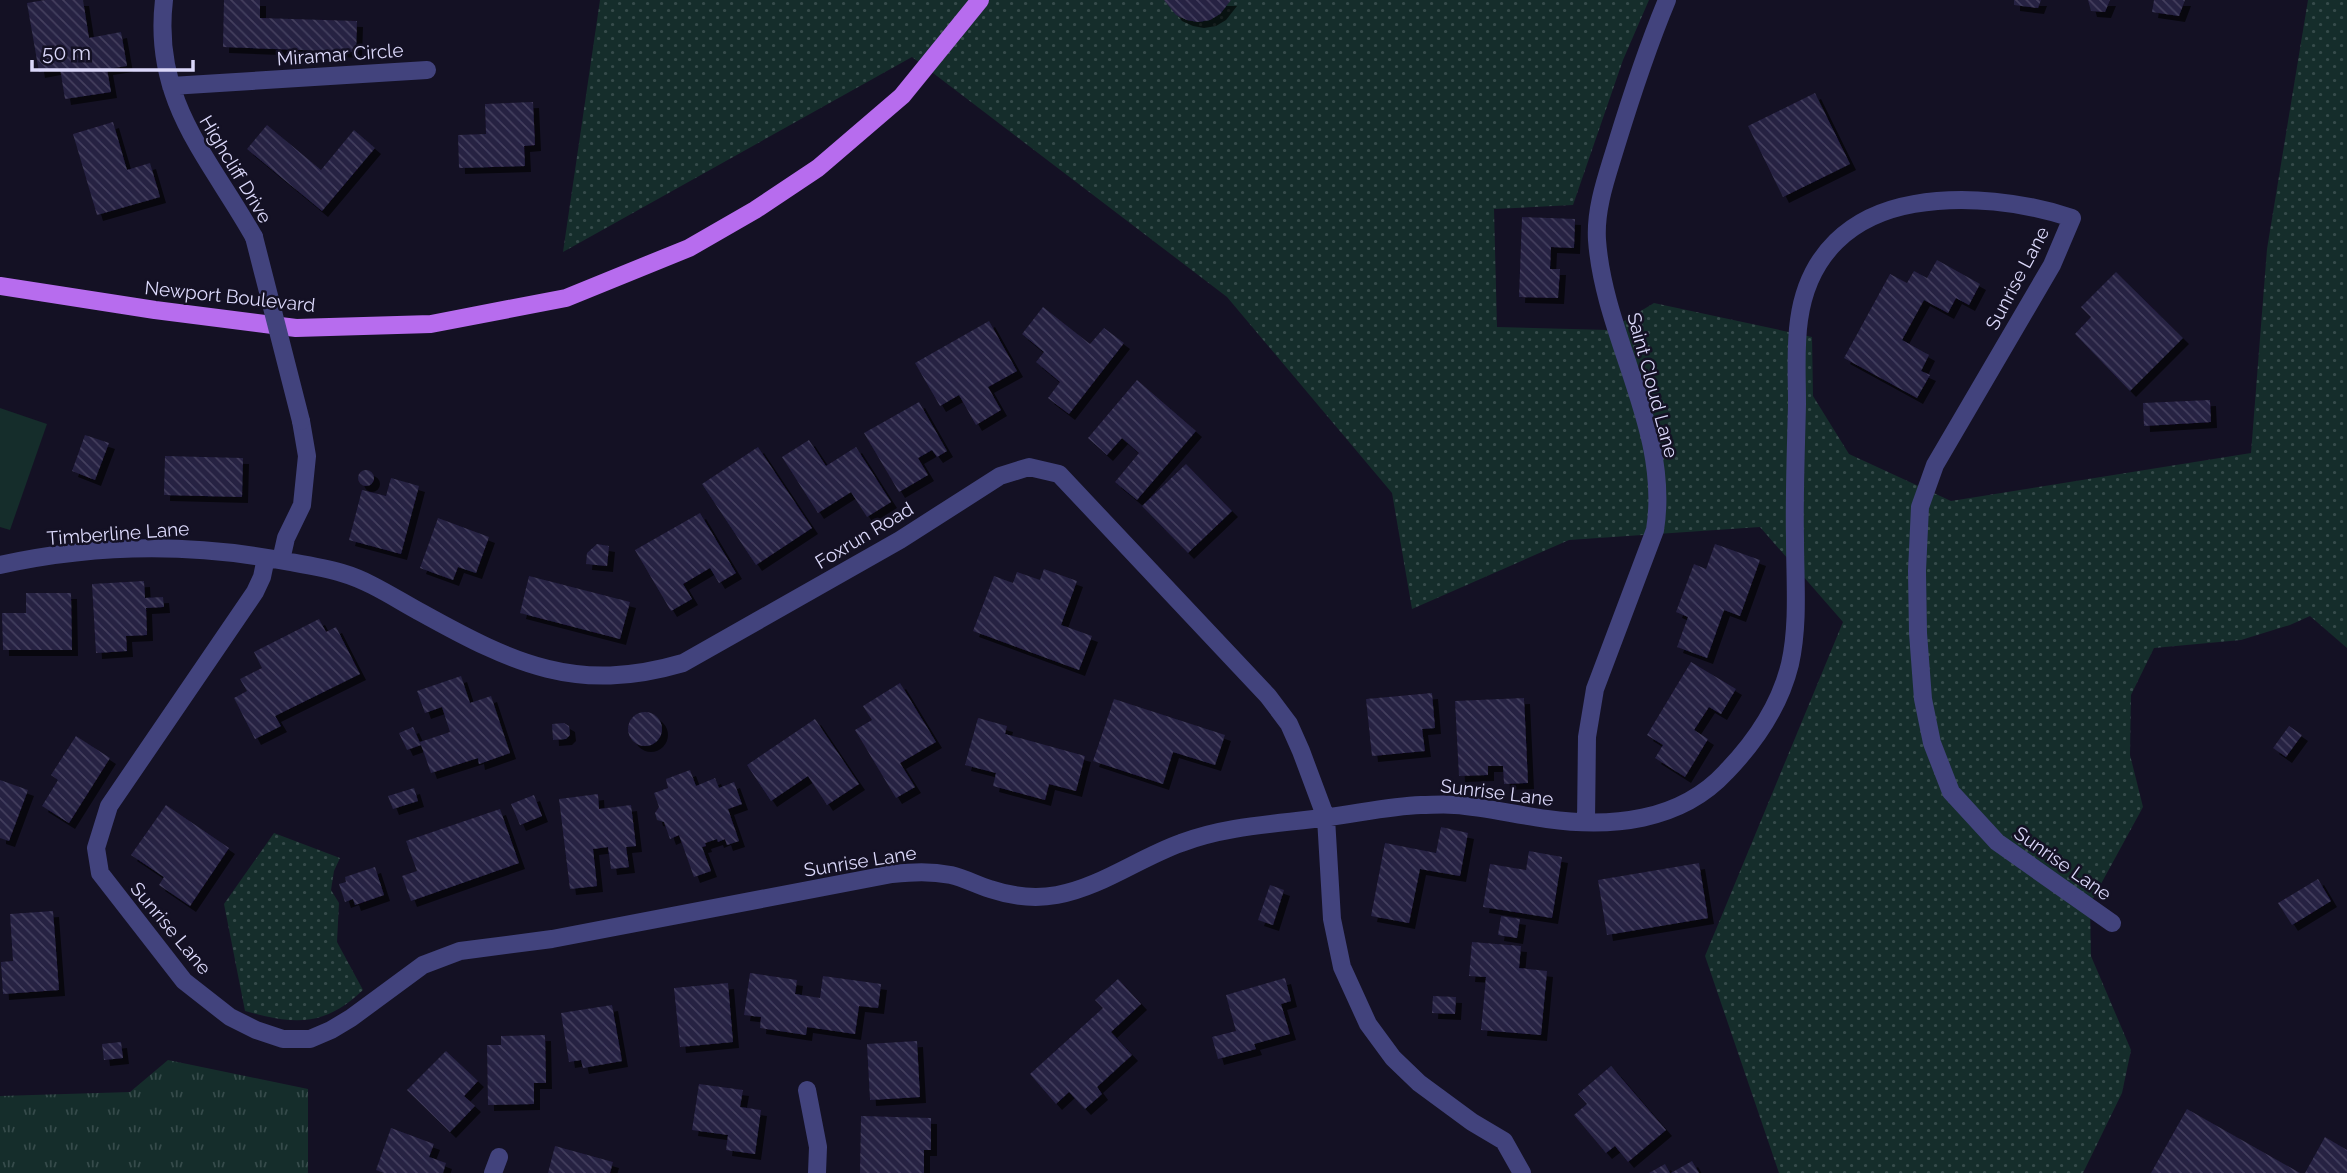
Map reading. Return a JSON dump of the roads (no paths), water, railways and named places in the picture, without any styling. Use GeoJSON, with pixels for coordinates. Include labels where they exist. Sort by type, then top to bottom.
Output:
{"type":"FeatureCollection","features":[{"type":"Feature","properties":{"kind":"main road","name":"Newport Boulevard"},"geometry":{"type":"LineString","coordinates":[[0,286],[296,328],[431,324],[566,298],[689,248],[755,210],[818,168],[902,96],[980,0]]}},
{"type":"Feature","properties":{"kind":"street","name":"Highcliff Drive"},"geometry":{"type":"LineString","coordinates":[[164,0],[163,38],[171,86],[179,111],[191,136],[254,237],[301,421],[307,456],[302,505],[274,559]]}},
{"type":"Feature","properties":{"kind":"street","name":"Saint Cloud Lane"},"geometry":{"type":"LineString","coordinates":[[1586,822],[1587,737],[1595,689],[1655,530],[1659,506],[1652,446],[1604,283],[1597,238],[1602,193],[1639,75],[1667,0]]}},
{"type":"Feature","properties":{"kind":"street","name":"Miramar Circle"},"geometry":{"type":"LineString","coordinates":[[171,86],[427,69]]}},
{"type":"Feature","properties":{"kind":"street","name":"Sunrise Lane"},"geometry":{"type":"LineString","coordinates":[[274,559],[255,592],[109,806],[96,848],[100,873],[184,981],[230,1017],[283,1039],[310,1039],[331,1030],[423,965],[460,951],[552,939],[903,873],[924,871],[955,876],[993,891],[1022,897],[1057,895],[1097,882],[1182,842],[1250,826],[1413,806],[1455,805],[1549,820],[1586,822],[1617,823],[1654,816],[1687,802],[1724,775],[1770,714],[1782,690],[1791,661],[1796,625],[1794,514],[1797,339],[1805,292],[1816,268],[1833,243],[1857,224],[1887,209],[1926,202],[1978,201],[2039,207],[2072,218],[2052,265],[1935,465],[1920,506],[1917,596],[1923,699],[1931,743],[1951,792],[1997,842],[2112,923]]}},
{"type":"Feature","properties":{"kind":"street","name":"Foxrun Road"},"geometry":{"type":"LineString","coordinates":[[274,559],[341,572],[365,582],[478,644],[521,663],[556,673],[630,675],[683,663],[900,540],[1000,475],[1029,467],[1059,474],[1268,696],[1289,724],[1326,818],[1332,919],[1342,967],[1368,1024],[1393,1058],[1419,1083],[1472,1122],[1504,1141],[1522,1173]]}},
{"type":"Feature","properties":{"kind":"street","name":"Timberline Lane"},"geometry":{"type":"LineString","coordinates":[[0,565],[87,552],[138,549],[201,549],[274,559]]}},
{"type":"Feature","properties":{"kind":"street"},"geometry":{"type":"LineString","coordinates":[[807,1090],[818,1147],[817,1173]]}}]}
